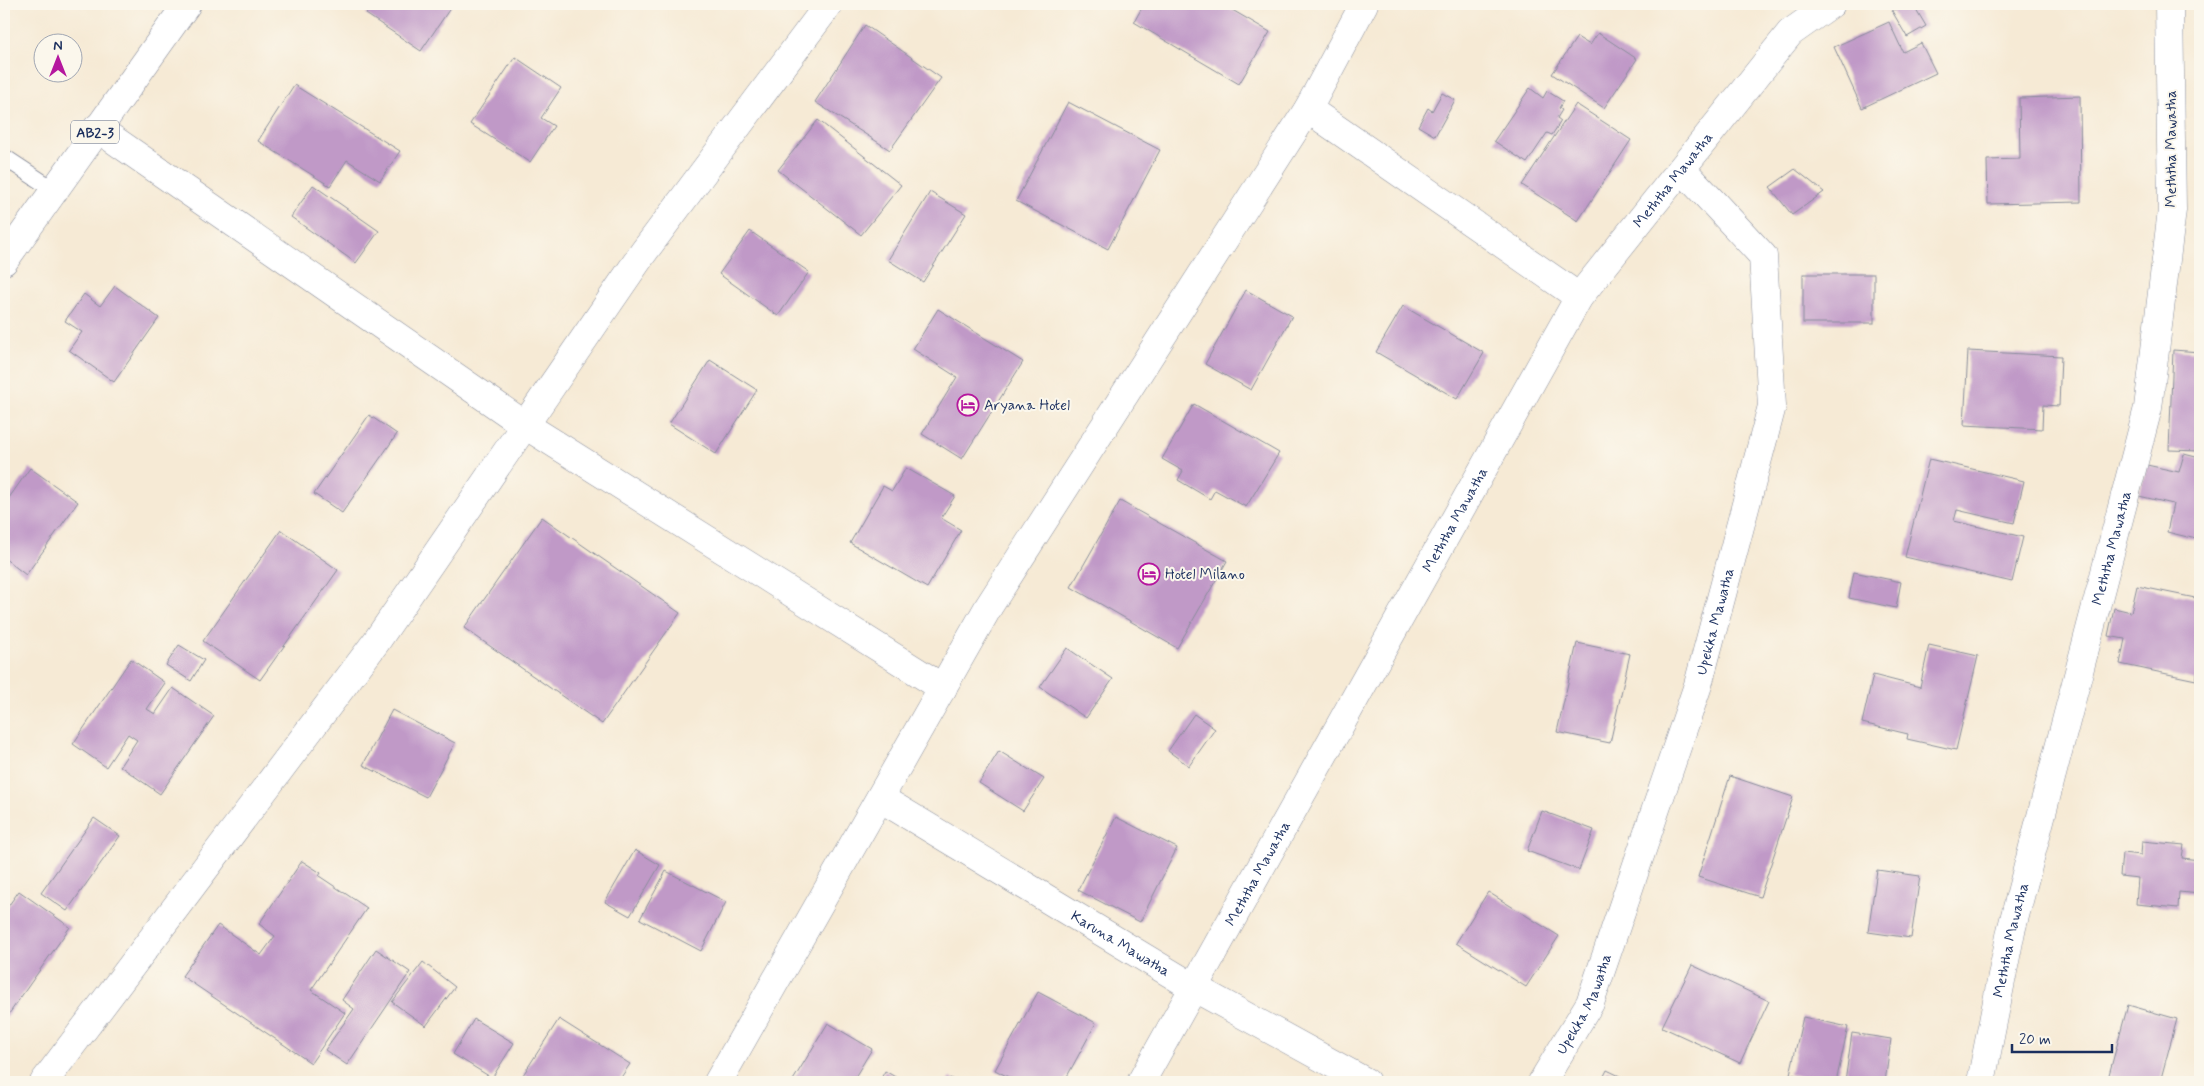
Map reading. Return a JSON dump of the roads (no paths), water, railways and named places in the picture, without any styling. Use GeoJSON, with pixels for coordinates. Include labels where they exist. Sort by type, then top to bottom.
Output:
{"type":"FeatureCollection","features":[{"type":"Feature","properties":{"kind":"street","name":"AB2-3"},"geometry":{"type":"LineString","coordinates":[[4,261],[97,128],[188,4]]}},
{"type":"Feature","properties":{"kind":"street"},"geometry":{"type":"LineString","coordinates":[[44,1082],[376,642],[643,253],[829,4]]}},
{"type":"Feature","properties":{"kind":"street"},"geometry":{"type":"LineString","coordinates":[[718,1082],[989,606],[1308,109],[1364,4]]}},
{"type":"Feature","properties":{"kind":"street","name":"Meththa Mawatha"},"geometry":{"type":"LineString","coordinates":[[1141,1082],[1579,297],[1790,33],[1831,4]]}},
{"type":"Feature","properties":{"kind":"street","name":"Meththa Mawatha"},"geometry":{"type":"LineString","coordinates":[[1980,1082],[2011,930],[2148,408],[2172,210],[2169,4]]}},
{"type":"Feature","properties":{"kind":"street"},"geometry":{"type":"LineString","coordinates":[[1308,109],[1579,297]]}},
{"type":"Feature","properties":{"kind":"street"},"geometry":{"type":"LineString","coordinates":[[97,128],[525,425],[942,688]]}},
{"type":"Feature","properties":{"kind":"street","name":"Upekka Mawatha"},"geometry":{"type":"LineString","coordinates":[[1542,1082],[1590,1003],[1698,685],[1772,406],[1763,256],[1682,168]]}},
{"type":"Feature","properties":{"kind":"street","name":"Karuna Mawatha"},"geometry":{"type":"LineString","coordinates":[[880,798],[1193,986],[1366,1082]]}},
{"type":"Feature","properties":{"kind":"lane"},"geometry":{"type":"LineString","coordinates":[[4,157],[54,190]]}},
{"type":"Feature","properties":{"kind":"place","name":"Aryana Hotel"},"geometry":{"type":"Point","coordinates":[968,405]}},
{"type":"Feature","properties":{"kind":"place","name":"Hotel Milano"},"geometry":{"type":"Point","coordinates":[1149,574]}}]}
